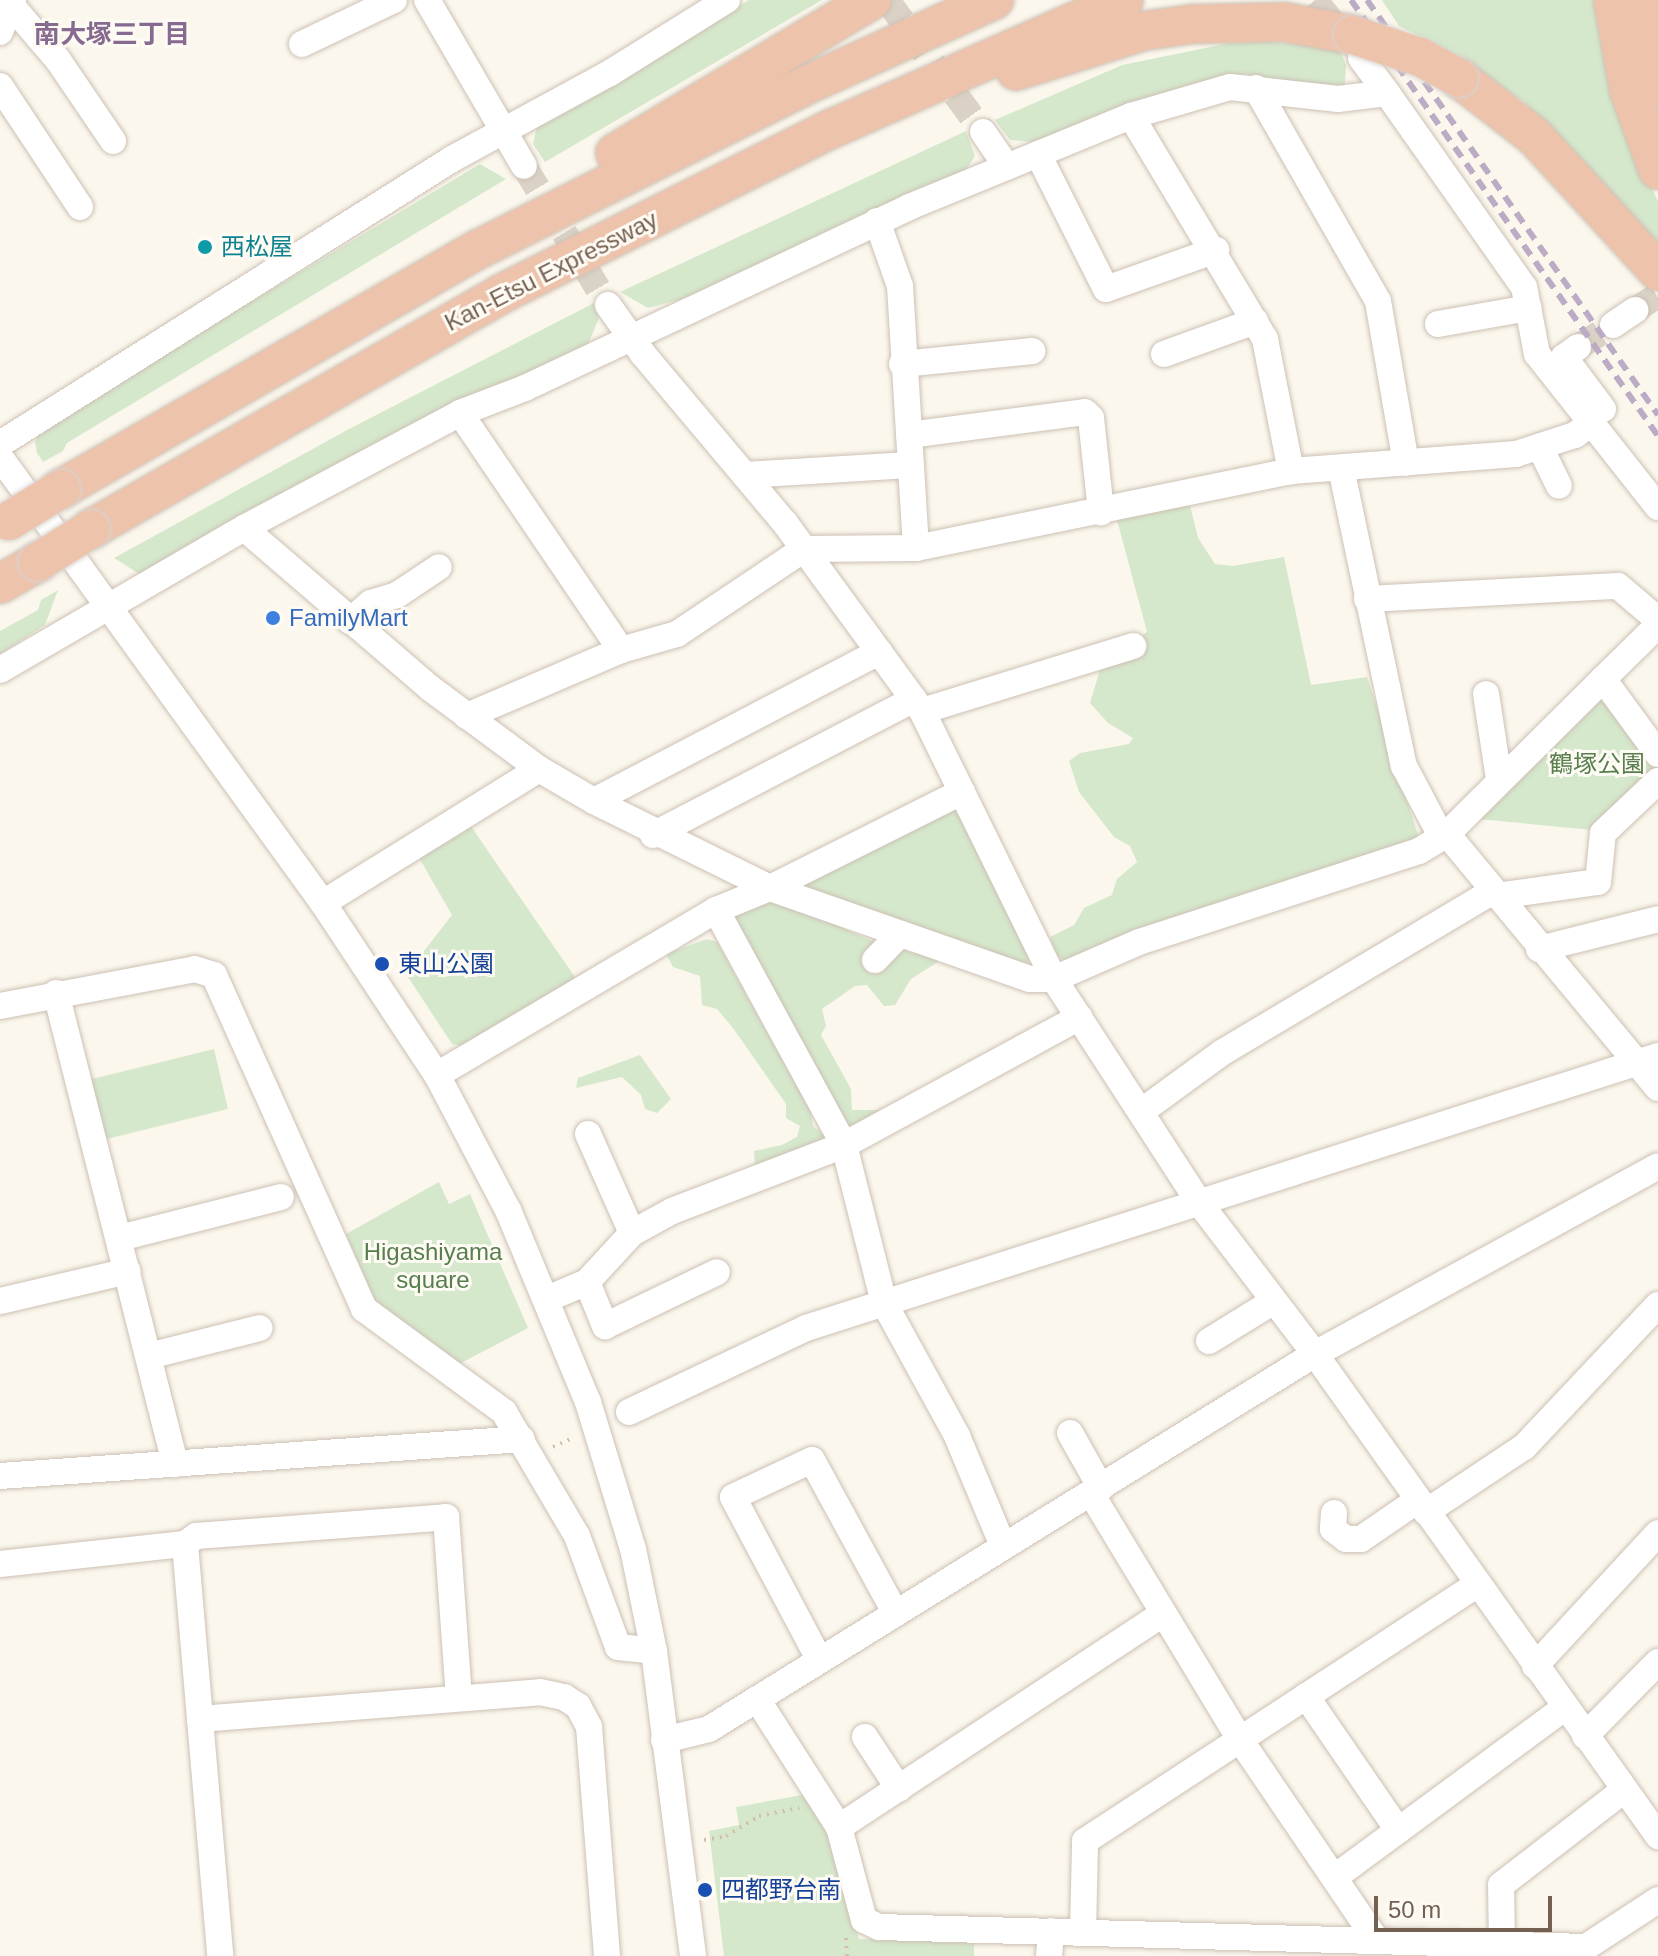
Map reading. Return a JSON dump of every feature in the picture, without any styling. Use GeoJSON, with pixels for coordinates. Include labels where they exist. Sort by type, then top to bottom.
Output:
{"type":"FeatureCollection","features":[{"type":"Feature","properties":{"kind":"highway"},"geometry":{"type":"LineString","coordinates":[[307,344],[470,238],[872,0]]}},
{"type":"Feature","properties":{"kind":"highway","name":"Kan-Etsu Expressway"},"geometry":{"type":"LineString","coordinates":[[5,524],[307,344],[643,164],[994,0]]}},
{"type":"Feature","properties":{"kind":"highway","name":"Kan-Etsu Expressway"},"geometry":{"type":"LineString","coordinates":[[0,584],[334,385],[501,294],[831,129],[1124,0]]}},
{"type":"Feature","properties":{"kind":"highway"},"geometry":{"type":"LineString","coordinates":[[1613,0],[1629,90],[1658,170]]}},
{"type":"Feature","properties":{"kind":"highway"},"geometry":{"type":"LineString","coordinates":[[1642,0],[1658,88]]}},
{"type":"Feature","properties":{"kind":"highway"},"geometry":{"type":"LineString","coordinates":[[334,385],[468,328],[881,129],[1036,64],[1143,31],[1193,24],[1284,22],[1357,47],[1420,57],[1459,78],[1535,137],[1658,271]]}},
{"type":"Feature","properties":{"kind":"street"},"geometry":{"type":"LineString","coordinates":[[302,44],[394,0]]}},
{"type":"Feature","properties":{"kind":"street"},"geometry":{"type":"LineString","coordinates":[[427,0],[501,132],[524,166]]}},
{"type":"Feature","properties":{"kind":"street"},"geometry":{"type":"LineString","coordinates":[[0,444],[501,132],[610,73],[727,0]]}},
{"type":"Feature","properties":{"kind":"street"},"geometry":{"type":"LineString","coordinates":[[0,32],[12,2],[58,60],[113,141]]}},
{"type":"Feature","properties":{"kind":"street"},"geometry":{"type":"LineString","coordinates":[[1357,47],[1524,287],[1537,354],[1658,507]]}},
{"type":"Feature","properties":{"kind":"street"},"geometry":{"type":"LineString","coordinates":[[0,86],[80,207]]}},
{"type":"Feature","properties":{"kind":"street"},"geometry":{"type":"LineString","coordinates":[[0,670],[112,609],[244,528],[460,413],[631,337],[877,221],[1038,154],[1181,98],[1230,87],[1338,99],[1387,93]]}},
{"type":"Feature","properties":{"kind":"street"},"geometry":{"type":"LineString","coordinates":[[1256,88],[1378,301],[1406,463]]}},
{"type":"Feature","properties":{"kind":"street"},"geometry":{"type":"LineString","coordinates":[[1131,116],[1216,250],[1265,339],[1291,471]]}},
{"type":"Feature","properties":{"kind":"street"},"geometry":{"type":"LineString","coordinates":[[983,132],[1007,167]]}},
{"type":"Feature","properties":{"kind":"street"},"geometry":{"type":"LineString","coordinates":[[1038,154],[1106,289],[1216,250]]}},
{"type":"Feature","properties":{"kind":"street"},"geometry":{"type":"LineString","coordinates":[[877,221],[900,286],[902,364],[916,548]]}},
{"type":"Feature","properties":{"kind":"street"},"geometry":{"type":"LineString","coordinates":[[608,305],[804,549],[918,705],[1054,979],[1198,1201],[1315,1354],[1564,1708],[1656,1829]]}},
{"type":"Feature","properties":{"kind":"street"},"geometry":{"type":"LineString","coordinates":[[1438,324],[1529,308]]}},
{"type":"Feature","properties":{"kind":"street"},"geometry":{"type":"LineString","coordinates":[[1613,325],[1635,310]]}},
{"type":"Feature","properties":{"kind":"street"},"geometry":{"type":"LineString","coordinates":[[1164,354],[1255,321]]}},
{"type":"Feature","properties":{"kind":"street"},"geometry":{"type":"LineString","coordinates":[[1578,347],[1564,357],[1658,482]]}},
{"type":"Feature","properties":{"kind":"street"},"geometry":{"type":"LineString","coordinates":[[902,364],[1032,351]]}},
{"type":"Feature","properties":{"kind":"street"},"geometry":{"type":"LineString","coordinates":[[909,435],[1085,412],[1091,418],[1101,512]]}},
{"type":"Feature","properties":{"kind":"street"},"geometry":{"type":"LineString","coordinates":[[460,413],[621,650]]}},
{"type":"Feature","properties":{"kind":"street"},"geometry":{"type":"LineString","coordinates":[[467,716],[621,650],[677,634],[804,549],[916,548],[1291,471],[1406,463],[1540,447],[1575,435],[1592,422]]}},
{"type":"Feature","properties":{"kind":"street"},"geometry":{"type":"LineString","coordinates":[[1540,447],[1559,486]]}},
{"type":"Feature","properties":{"kind":"street"},"geometry":{"type":"LineString","coordinates":[[0,457],[323,903],[437,1075],[508,1210],[547,1299],[607,1455],[654,1651],[693,1956]]}},
{"type":"Feature","properties":{"kind":"street"},"geometry":{"type":"LineString","coordinates":[[745,475],[909,465]]}},
{"type":"Feature","properties":{"kind":"street"},"geometry":{"type":"LineString","coordinates":[[1341,468],[1404,766],[1443,834],[1539,949],[1648,1060],[1658,1088]]}},
{"type":"Feature","properties":{"kind":"street"},"geometry":{"type":"LineString","coordinates":[[244,528],[350,621],[467,716],[539,769],[653,835],[770,888],[1030,979],[1054,979],[1139,942],[1343,875],[1387,865],[1419,851],[1443,834],[1658,622],[1618,586],[1367,599]]}},
{"type":"Feature","properties":{"kind":"street"},"geometry":{"type":"LineString","coordinates":[[350,621],[371,603],[397,595],[439,567]]}},
{"type":"Feature","properties":{"kind":"street"},"geometry":{"type":"LineString","coordinates":[[653,835],[918,705],[1133,646]]}},
{"type":"Feature","properties":{"kind":"street"},"geometry":{"type":"LineString","coordinates":[[594,801],[879,652]]}},
{"type":"Feature","properties":{"kind":"street"},"geometry":{"type":"LineString","coordinates":[[1603,679],[1658,754]]}},
{"type":"Feature","properties":{"kind":"street"},"geometry":{"type":"LineString","coordinates":[[1486,694],[1499,779]]}},
{"type":"Feature","properties":{"kind":"street"},"geometry":{"type":"LineString","coordinates":[[323,903],[539,769]]}},
{"type":"Feature","properties":{"kind":"street"},"geometry":{"type":"LineString","coordinates":[[1142,1111],[1223,1052],[1495,894],[1598,882],[1603,833],[1658,781]]}},
{"type":"Feature","properties":{"kind":"street"},"geometry":{"type":"LineString","coordinates":[[437,1075],[716,910],[770,888],[962,792]]}},
{"type":"Feature","properties":{"kind":"street"},"geometry":{"type":"LineString","coordinates":[[716,910],[844,1145],[884,1303],[957,1436],[1003,1546]]}},
{"type":"Feature","properties":{"kind":"street"},"geometry":{"type":"LineString","coordinates":[[1539,949],[1657,921]]}},
{"type":"Feature","properties":{"kind":"street"},"geometry":{"type":"LineString","coordinates":[[875,960],[900,934]]}},
{"type":"Feature","properties":{"kind":"street"},"geometry":{"type":"LineString","coordinates":[[0,1006],[195,969],[214,975],[364,1309],[489,1397],[522,1439],[577,1536],[618,1647],[654,1651]]}},
{"type":"Feature","properties":{"kind":"street"},"geometry":{"type":"LineString","coordinates":[[56,993],[175,1464]]}},
{"type":"Feature","properties":{"kind":"street"},"geometry":{"type":"LineString","coordinates":[[547,1299],[587,1282],[632,1233],[672,1211],[844,1145],[1080,1017]]}},
{"type":"Feature","properties":{"kind":"street"},"geometry":{"type":"LineString","coordinates":[[629,1412],[806,1328],[1648,1060]]}},
{"type":"Feature","properties":{"kind":"street"},"geometry":{"type":"LineString","coordinates":[[588,1134],[632,1233]]}},
{"type":"Feature","properties":{"kind":"street"},"geometry":{"type":"LineString","coordinates":[[664,1740],[709,1729],[1315,1354],[1658,1166]]}},
{"type":"Feature","properties":{"kind":"street"},"geometry":{"type":"LineString","coordinates":[[120,1238],[281,1197]]}},
{"type":"Feature","properties":{"kind":"street"},"geometry":{"type":"LineString","coordinates":[[0,1301],[128,1271]]}},
{"type":"Feature","properties":{"kind":"street"},"geometry":{"type":"LineString","coordinates":[[587,1282],[605,1326],[717,1272]]}},
{"type":"Feature","properties":{"kind":"street"},"geometry":{"type":"LineString","coordinates":[[1209,1341],[1274,1301]]}},
{"type":"Feature","properties":{"kind":"street"},"geometry":{"type":"LineString","coordinates":[[1334,1513],[1333,1529],[1346,1539],[1361,1539],[1425,1509],[1524,1447],[1658,1305]]}},
{"type":"Feature","properties":{"kind":"street"},"geometry":{"type":"LineString","coordinates":[[149,1356],[260,1328]]}},
{"type":"Feature","properties":{"kind":"street"},"geometry":{"type":"LineString","coordinates":[[1070,1433],[1096,1492],[1161,1615],[1241,1741],[1377,1941]]}},
{"type":"Feature","properties":{"kind":"street"},"geometry":{"type":"LineString","coordinates":[[0,1476],[522,1439]]}},
{"type":"Feature","properties":{"kind":"street"},"geometry":{"type":"LineString","coordinates":[[819,1659],[733,1497],[812,1460],[895,1612]]}},
{"type":"Feature","properties":{"kind":"street"},"geometry":{"type":"LineString","coordinates":[[1392,1538],[1425,1509]]}},
{"type":"Feature","properties":{"kind":"street"},"geometry":{"type":"LineString","coordinates":[[0,1564],[185,1544],[196,1536],[446,1517],[459,1698]]}},
{"type":"Feature","properties":{"kind":"street"},"geometry":{"type":"LineString","coordinates":[[1535,1666],[1658,1533]]}},
{"type":"Feature","properties":{"kind":"street"},"geometry":{"type":"LineString","coordinates":[[185,1544],[220,1956]]}},
{"type":"Feature","properties":{"kind":"street"},"geometry":{"type":"LineString","coordinates":[[1083,1932],[1085,1841],[1477,1584]]}},
{"type":"Feature","properties":{"kind":"street"},"geometry":{"type":"LineString","coordinates":[[839,1827],[1161,1615]]}},
{"type":"Feature","properties":{"kind":"street"},"geometry":{"type":"LineString","coordinates":[[1585,1736],[1658,1662]]}},
{"type":"Feature","properties":{"kind":"street"},"geometry":{"type":"LineString","coordinates":[[200,1719],[540,1692],[564,1697],[578,1706],[589,1727],[607,1956]]}},
{"type":"Feature","properties":{"kind":"street"},"geometry":{"type":"LineString","coordinates":[[1306,1696],[1398,1830]]}},
{"type":"Feature","properties":{"kind":"street"},"geometry":{"type":"LineString","coordinates":[[757,1699],[839,1827],[864,1920],[870,1925],[1050,1944],[1083,1932],[1239,1947],[1377,1941],[1586,1947],[1658,1900]]}},
{"type":"Feature","properties":{"kind":"street"},"geometry":{"type":"LineString","coordinates":[[1335,1877],[1564,1708]]}},
{"type":"Feature","properties":{"kind":"street"},"geometry":{"type":"LineString","coordinates":[[865,1737],[899,1789]]}},
{"type":"Feature","properties":{"kind":"street"},"geometry":{"type":"LineString","coordinates":[[1502,1946],[1501,1885],[1624,1790]]}},
{"type":"Feature","properties":{"kind":"path"},"geometry":{"type":"LineString","coordinates":[[704,1840],[726,1836],[759,1816],[814,1809]]}},
{"type":"Feature","properties":{"kind":"path"},"geometry":{"type":"LineString","coordinates":[[845,1930],[847,1956]]}},
{"type":"Feature","properties":{"kind":"green space"},"geometry":{"type":"Polygon","coordinates":[[[749,0],[822,0],[545,162],[533,144],[537,126],[749,0]]]}},
{"type":"Feature","properties":{"kind":"green space"},"geometry":{"type":"Polygon","coordinates":[[[1382,0],[1601,0],[1633,151],[1658,201],[1658,245],[1524,102],[1441,47],[1399,26],[1382,0]]]}},
{"type":"Feature","properties":{"kind":"green space"},"geometry":{"type":"Polygon","coordinates":[[[1272,42],[1339,47],[1346,65],[1345,84],[1339,89],[1246,74],[1206,80],[1124,105],[1035,142],[1010,140],[995,120],[1122,65],[1230,43],[1272,42]]]}},
{"type":"Feature","properties":{"kind":"green space"},"geometry":{"type":"Polygon","coordinates":[[[966,131],[975,156],[964,173],[697,295],[648,308],[620,292],[966,131]]]}},
{"type":"Feature","properties":{"kind":"green space"},"geometry":{"type":"Polygon","coordinates":[[[480,164],[506,179],[67,443],[63,451],[43,462],[35,442],[43,427],[480,164]]]}},
{"type":"Feature","properties":{"kind":"green space"},"geometry":{"type":"Polygon","coordinates":[[[594,303],[599,318],[586,349],[196,542],[141,575],[114,558],[349,429],[594,303]]]}},
{"type":"Feature","properties":{"kind":"green space"},"geometry":{"type":"Polygon","coordinates":[[[1189,501],[1198,538],[1215,564],[1233,566],[1284,557],[1311,685],[1367,677],[1420,841],[1069,963],[1057,956],[1050,937],[1074,925],[1084,908],[1112,895],[1117,879],[1137,862],[1130,846],[1114,837],[1079,792],[1069,761],[1080,753],[1129,744],[1133,738],[1108,723],[1090,703],[1102,663],[1147,632],[1116,516],[1189,501]]]}},
{"type":"Feature","properties":{"kind":"green space"},"geometry":{"type":"Polygon","coordinates":[[[58,590],[45,625],[0,654],[0,631],[38,610],[41,600],[58,590]]]}},
{"type":"Feature","properties":{"kind":"green space","name":"鶴塚公園"},"geometry":{"type":"Polygon","coordinates":[[[1596,701],[1608,702],[1653,762],[1652,777],[1592,830],[1479,819],[1596,701]]]}},
{"type":"Feature","properties":{"kind":"green space"},"geometry":{"type":"Polygon","coordinates":[[[948,808],[958,811],[1032,955],[1022,970],[807,890],[807,882],[948,808]]]}},
{"type":"Feature","properties":{"kind":"green space"},"geometry":{"type":"Polygon","coordinates":[[[470,825],[577,980],[463,1046],[452,1044],[406,974],[452,915],[418,856],[470,825]]]}},
{"type":"Feature","properties":{"kind":"green space"},"geometry":{"type":"Polygon","coordinates":[[[757,899],[780,901],[879,944],[941,960],[911,979],[895,1005],[884,1006],[867,985],[855,986],[822,1009],[826,1026],[821,1035],[851,1089],[852,1110],[881,1110],[849,1129],[733,928],[734,914],[757,899]]]}},
{"type":"Feature","properties":{"kind":"green space"},"geometry":{"type":"Polygon","coordinates":[[[707,939],[717,942],[811,1112],[813,1126],[828,1138],[755,1168],[754,1151],[782,1145],[797,1137],[800,1126],[786,1118],[786,1104],[733,1028],[717,1009],[702,1005],[700,976],[673,967],[666,954],[707,939]]]}},
{"type":"Feature","properties":{"kind":"green space"},"geometry":{"type":"Polygon","coordinates":[[[214,1049],[228,1109],[103,1140],[88,1080],[214,1049]]]}},
{"type":"Feature","properties":{"kind":"green space"},"geometry":{"type":"Polygon","coordinates":[[[640,1055],[671,1099],[657,1113],[645,1109],[641,1095],[622,1077],[576,1088],[578,1078],[640,1055]]]}},
{"type":"Feature","properties":{"kind":"green space","name":"Higashiyama square"},"geometry":{"type":"Polygon","coordinates":[[[439,1182],[449,1204],[470,1194],[528,1328],[459,1364],[375,1301],[346,1234],[439,1182]]]}},
{"type":"Feature","properties":{"kind":"green space"},"geometry":{"type":"Polygon","coordinates":[[[808,1794],[830,1833],[859,1939],[974,1941],[974,1956],[724,1956],[709,1831],[739,1825],[736,1807],[808,1794]]]}},
{"type":"Feature","properties":{"kind":"tunnel"},"geometry":{"type":"LineString","coordinates":[[887,0],[983,132]]}},
{"type":"Feature","properties":{"kind":"tunnel"},"geometry":{"type":"LineString","coordinates":[[1315,0],[1345,38]]}},
{"type":"Feature","properties":{"kind":"tunnel"},"geometry":{"type":"LineString","coordinates":[[524,166],[608,305]]}},
{"type":"Feature","properties":{"kind":"tunnel"},"geometry":{"type":"LineString","coordinates":[[1635,310],[1658,295]]}},
{"type":"Feature","properties":{"kind":"tunnel"},"geometry":{"type":"LineString","coordinates":[[1578,347],[1613,325]]}},
{"type":"Feature","properties":{"kind":"railway"},"geometry":{"type":"LineString","coordinates":[[1351,0],[1658,436]]}},
{"type":"Feature","properties":{"kind":"railway"},"geometry":{"type":"LineString","coordinates":[[1367,0],[1658,415]]}},
{"type":"Feature","properties":{"kind":"place","name":"西松屋"},"geometry":{"type":"Point","coordinates":[205,247]}},
{"type":"Feature","properties":{"kind":"place","name":"FamilyMart"},"geometry":{"type":"Point","coordinates":[273,618]}},
{"type":"Feature","properties":{"kind":"place","name":"東山公園"},"geometry":{"type":"Point","coordinates":[382,964]}},
{"type":"Feature","properties":{"kind":"place","name":"四都野台南"},"geometry":{"type":"Point","coordinates":[705,1890]}},
{"type":"Feature","properties":{"kind":"district","name":"南大塚三丁目"},"geometry":{"type":"Point","coordinates":[112,35]}}]}
